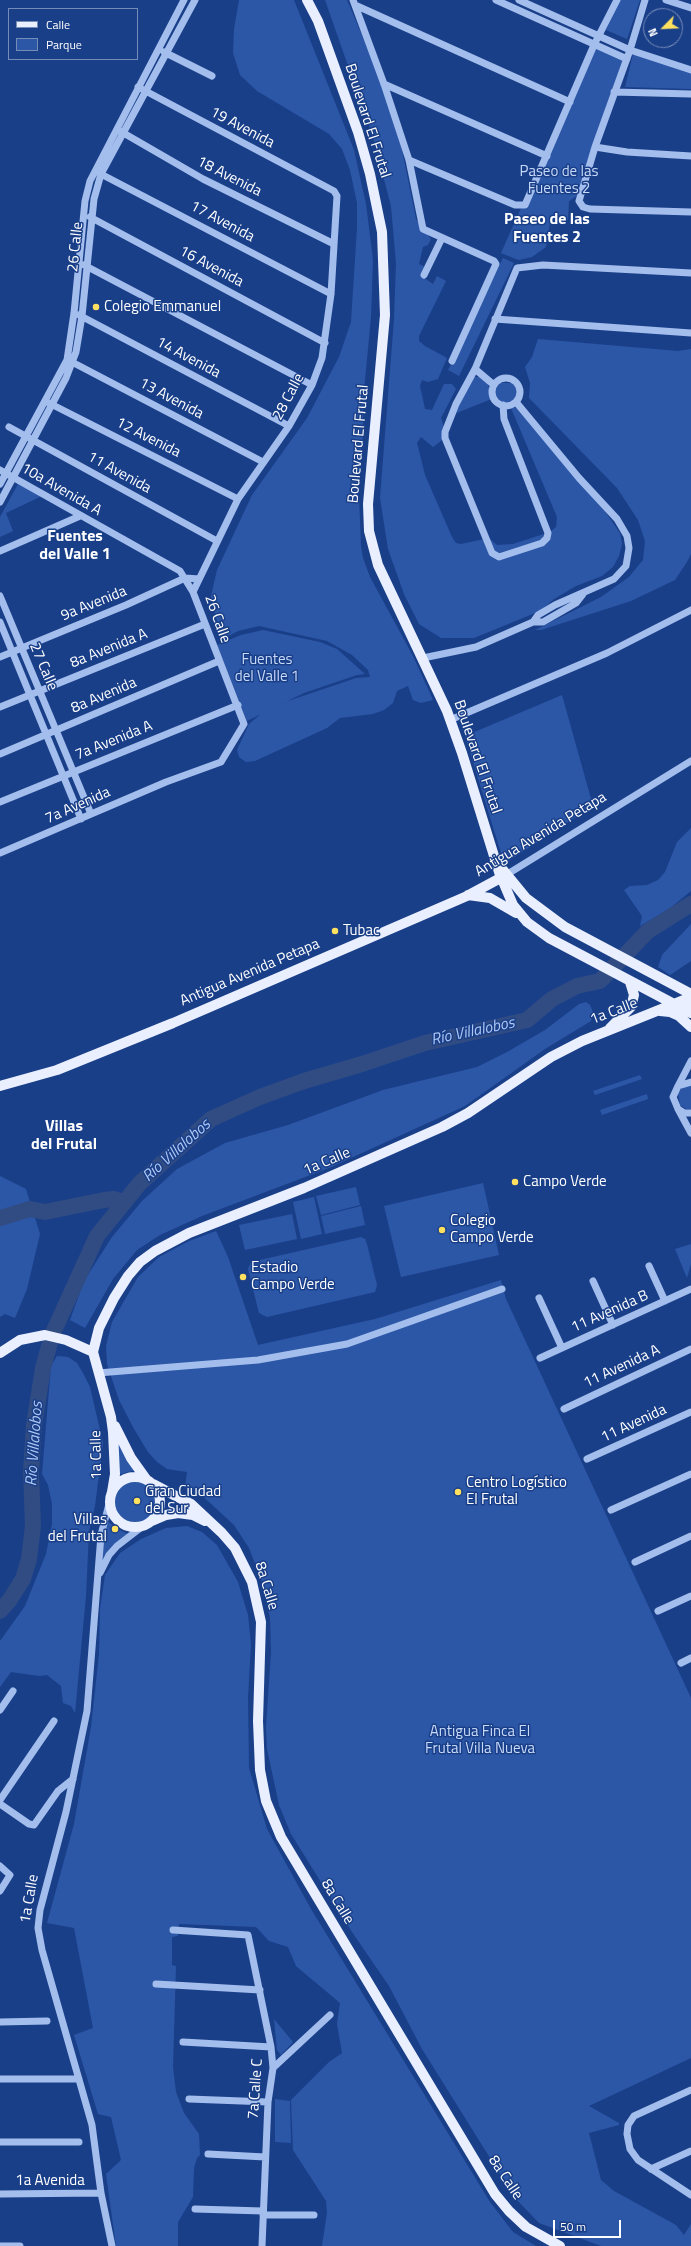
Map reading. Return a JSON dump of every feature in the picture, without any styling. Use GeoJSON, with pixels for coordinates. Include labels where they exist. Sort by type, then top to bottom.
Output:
{"type":"FeatureCollection","features":[{"type":"Feature","properties":{"kind":"main road","name":"Boulevard El Frutal"},"geometry":{"type":"LineString","coordinates":[[307,0],[318,21],[358,132],[370,174],[382,232],[385,315],[370,465],[369,532],[382,578],[423,658],[450,720],[494,855],[513,905],[533,927],[674,1005]]}},
{"type":"Feature","properties":{"kind":"main road","name":"Boulevard El Frutal"},"geometry":{"type":"LineString","coordinates":[[315,0],[318,21]]}},
{"type":"Feature","properties":{"kind":"main road","name":"Boulevard El Frutal"},"geometry":{"type":"LineString","coordinates":[[503,876],[532,904],[589,940],[658,978],[691,994]]}},
{"type":"Feature","properties":{"kind":"main road","name":"Antigua Avenida Petapa"},"geometry":{"type":"LineString","coordinates":[[0,1086],[57,1070],[119,1045],[466,896],[503,876]]}},
{"type":"Feature","properties":{"kind":"main road"},"geometry":{"type":"LineString","coordinates":[[466,896],[484,896],[502,904],[533,927]]}},
{"type":"Feature","properties":{"kind":"main road"},"geometry":{"type":"LineString","coordinates":[[608,1031],[628,1010],[632,1003],[633,990],[630,982]]}},
{"type":"Feature","properties":{"kind":"main road"},"geometry":{"type":"LineString","coordinates":[[674,1005],[678,996],[677,987]]}},
{"type":"Feature","properties":{"kind":"main road"},"geometry":{"type":"LineString","coordinates":[[674,1005],[684,1000],[691,1004]]}},
{"type":"Feature","properties":{"kind":"main road"},"geometry":{"type":"LineString","coordinates":[[674,1005],[691,1013]]}},
{"type":"Feature","properties":{"kind":"main road","name":"1a Calle"},"geometry":{"type":"LineString","coordinates":[[150,1481],[131,1458],[111,1417],[93,1352],[99,1328],[122,1285],[140,1262],[155,1251],[189,1233],[304,1188],[442,1127],[468,1113],[551,1058],[608,1031],[674,1005]]}},
{"type":"Feature","properties":{"kind":"main road"},"geometry":{"type":"LineString","coordinates":[[658,1011],[673,1013],[685,1020],[691,1027]]}},
{"type":"Feature","properties":{"kind":"main road"},"geometry":{"type":"LineString","coordinates":[[0,1353],[20,1340],[33,1336],[52,1335],[93,1352]]}},
{"type":"Feature","properties":{"kind":"main road","name":"1a Calle"},"geometry":{"type":"LineString","coordinates":[[111,1417],[115,1464],[111,1496]]}},
{"type":"Feature","properties":{"kind":"main road"},"geometry":{"type":"LineString","coordinates":[[138,1477],[150,1481],[158,1491],[160,1503],[156,1515],[147,1524],[131,1526],[120,1521],[112,1512],[111,1496],[119,1482],[126,1478],[138,1477]]}},
{"type":"Feature","properties":{"kind":"main road","name":"8a Calle"},"geometry":{"type":"LineString","coordinates":[[150,1481],[184,1500],[211,1523],[228,1540],[237,1552],[252,1582],[256,1596],[262,1639],[258,1721],[258,1759],[266,1802],[281,1837],[495,2194],[509,2211],[526,2227],[560,2246]]}},
{"type":"Feature","properties":{"kind":"main road","name":"8a Calle"},"geometry":{"type":"LineString","coordinates":[[147,1524],[170,1514],[183,1513],[211,1523]]}},
{"type":"Feature","properties":{"kind":"street","name":"26 Calle"},"geometry":{"type":"LineString","coordinates":[[0,502],[29,438],[49,403],[70,361],[82,316],[98,172],[115,129],[184,0]]}},
{"type":"Feature","properties":{"kind":"street","name":"26 Calle"},"geometry":{"type":"LineString","coordinates":[[70,361],[87,190],[124,133],[145,91],[195,0]]}},
{"type":"Feature","properties":{"kind":"street"},"geometry":{"type":"LineString","coordinates":[[496,0],[594,45],[627,58]]}},
{"type":"Feature","properties":{"kind":"street"},"geometry":{"type":"LineString","coordinates":[[519,0],[630,50],[691,70]]}},
{"type":"Feature","properties":{"kind":"street"},"geometry":{"type":"LineString","coordinates":[[409,160],[522,206],[527,203],[594,45],[617,0]]}},
{"type":"Feature","properties":{"kind":"street"},"geometry":{"type":"LineString","coordinates":[[645,0],[630,50],[594,147],[578,198],[582,207],[590,209],[691,212]]}},
{"type":"Feature","properties":{"kind":"street"},"geometry":{"type":"LineString","coordinates":[[666,0],[691,8]]}},
{"type":"Feature","properties":{"kind":"street"},"geometry":{"type":"LineString","coordinates":[[354,3],[570,102]]}},
{"type":"Feature","properties":{"kind":"street"},"geometry":{"type":"LineString","coordinates":[[354,3],[384,84],[409,160],[423,228],[494,261],[496,264],[452,361]]}},
{"type":"Feature","properties":{"kind":"street"},"geometry":{"type":"LineString","coordinates":[[159,49],[212,76]]}},
{"type":"Feature","properties":{"kind":"street"},"geometry":{"type":"LineString","coordinates":[[384,84],[546,156]]}},
{"type":"Feature","properties":{"kind":"street","name":"19 Avenida"},"geometry":{"type":"LineString","coordinates":[[138,87],[334,191]]}},
{"type":"Feature","properties":{"kind":"street"},"geometry":{"type":"LineString","coordinates":[[614,92],[691,94]]}},
{"type":"Feature","properties":{"kind":"street","name":"18 Avenida"},"geometry":{"type":"LineString","coordinates":[[115,129],[203,179],[334,244]]}},
{"type":"Feature","properties":{"kind":"street"},"geometry":{"type":"LineString","coordinates":[[594,147],[627,152],[691,156]]}},
{"type":"Feature","properties":{"kind":"street","name":"17 Avenida"},"geometry":{"type":"LineString","coordinates":[[98,172],[331,294]]}},
{"type":"Feature","properties":{"kind":"street","name":"28 Calle"},"geometry":{"type":"LineString","coordinates":[[193,592],[238,499],[290,426],[312,386],[325,343],[331,294],[337,196],[334,191]]}},
{"type":"Feature","properties":{"kind":"street","name":"16 Avenida"},"geometry":{"type":"LineString","coordinates":[[84,214],[325,343]]}},
{"type":"Feature","properties":{"kind":"street"},"geometry":{"type":"LineString","coordinates":[[424,275],[442,238]]}},
{"type":"Feature","properties":{"kind":"street"},"geometry":{"type":"LineString","coordinates":[[80,264],[312,386]]}},
{"type":"Feature","properties":{"kind":"street"},"geometry":{"type":"LineString","coordinates":[[503,405],[504,419],[548,533],[547,538],[542,543],[499,557],[492,552],[445,438],[445,432],[456,404],[475,369],[494,319],[517,268],[520,266],[543,265],[691,273]]}},
{"type":"Feature","properties":{"kind":"street","name":"14 Avenida"},"geometry":{"type":"LineString","coordinates":[[74,313],[290,426]]}},
{"type":"Feature","properties":{"kind":"street"},"geometry":{"type":"LineString","coordinates":[[494,319],[691,332]]}},
{"type":"Feature","properties":{"kind":"street","name":"13 Avenida"},"geometry":{"type":"LineString","coordinates":[[70,361],[263,462]]}},
{"type":"Feature","properties":{"kind":"street"},"geometry":{"type":"LineString","coordinates":[[475,369],[494,385]]}},
{"type":"Feature","properties":{"kind":"street"},"geometry":{"type":"LineString","coordinates":[[505,378],[517,382],[520,395],[516,402],[507,406],[503,405],[493,397],[494,385],[505,378]]}},
{"type":"Feature","properties":{"kind":"street"},"geometry":{"type":"LineString","coordinates":[[423,658],[476,646],[533,622],[538,615],[555,605],[572,596],[583,594],[614,579],[624,569],[629,554],[627,536],[617,520],[579,478],[516,402]]}},
{"type":"Feature","properties":{"kind":"street","name":"12 Avenida"},"geometry":{"type":"LineString","coordinates":[[49,403],[238,499]]}},
{"type":"Feature","properties":{"kind":"street","name":"11 Avenida"},"geometry":{"type":"LineString","coordinates":[[9,427],[217,541]]}},
{"type":"Feature","properties":{"kind":"street","name":"26 Calle"},"geometry":{"type":"LineString","coordinates":[[0,484],[3,472],[29,438]]}},
{"type":"Feature","properties":{"kind":"street","name":"10a Avenida A"},"geometry":{"type":"LineString","coordinates":[[3,472],[173,567]]}},
{"type":"Feature","properties":{"kind":"street"},"geometry":{"type":"LineString","coordinates":[[0,551],[80,516]]}},
{"type":"Feature","properties":{"kind":"street","name":"26 Calle"},"geometry":{"type":"LineString","coordinates":[[166,782],[222,760],[244,727],[238,705],[219,661],[193,592],[180,571],[173,567]]}},
{"type":"Feature","properties":{"kind":"street","name":"9a Avenida"},"geometry":{"type":"LineString","coordinates":[[0,657],[21,647],[126,605],[185,578],[199,579]]}},
{"type":"Feature","properties":{"kind":"street","name":"27 Calle"},"geometry":{"type":"LineString","coordinates":[[0,596],[2,609],[21,647],[91,814]]}},
{"type":"Feature","properties":{"kind":"street"},"geometry":{"type":"LineString","coordinates":[[450,720],[607,653],[691,610]]}},
{"type":"Feature","properties":{"kind":"street","name":"27 Calle"},"geometry":{"type":"LineString","coordinates":[[0,622],[81,819]]}},
{"type":"Feature","properties":{"kind":"street","name":"8a Avenida A"},"geometry":{"type":"LineString","coordinates":[[0,708],[205,624]]}},
{"type":"Feature","properties":{"kind":"street","name":"8a Avenida"},"geometry":{"type":"LineString","coordinates":[[0,754],[219,661]]}},
{"type":"Feature","properties":{"kind":"street","name":"7a Avenida A"},"geometry":{"type":"LineString","coordinates":[[0,802],[238,705]]}},
{"type":"Feature","properties":{"kind":"street","name":"Antigua Avenida Petapa"},"geometry":{"type":"LineString","coordinates":[[503,876],[691,761]]}},
{"type":"Feature","properties":{"kind":"street","name":"7a Avenida"},"geometry":{"type":"LineString","coordinates":[[0,853],[166,782]]}},
{"type":"Feature","properties":{"kind":"street"},"geometry":{"type":"LineString","coordinates":[[691,1061],[673,1097],[691,1133]]}},
{"type":"Feature","properties":{"kind":"street"},"geometry":{"type":"LineString","coordinates":[[677,1088],[684,1082],[691,1082]]}},
{"type":"Feature","properties":{"kind":"street"},"geometry":{"type":"LineString","coordinates":[[678,1109],[684,1113],[691,1114]]}},
{"type":"Feature","properties":{"kind":"street"},"geometry":{"type":"LineString","coordinates":[[649,1266],[665,1301]]}},
{"type":"Feature","properties":{"kind":"street"},"geometry":{"type":"LineString","coordinates":[[593,1281],[612,1324]]}},
{"type":"Feature","properties":{"kind":"street"},"geometry":{"type":"LineString","coordinates":[[98,1373],[258,1360],[346,1344],[502,1289]]}},
{"type":"Feature","properties":{"kind":"street","name":"11 Avenida B"},"geometry":{"type":"LineString","coordinates":[[540,1358],[691,1289]]}},
{"type":"Feature","properties":{"kind":"street"},"geometry":{"type":"LineString","coordinates":[[539,1298],[562,1348]]}},
{"type":"Feature","properties":{"kind":"street","name":"11 Avenida A"},"geometry":{"type":"LineString","coordinates":[[564,1409],[691,1349]]}},
{"type":"Feature","properties":{"kind":"street","name":"11 Avenida"},"geometry":{"type":"LineString","coordinates":[[588,1460],[691,1412]]}},
{"type":"Feature","properties":{"kind":"street"},"geometry":{"type":"LineString","coordinates":[[611,1510],[691,1474]]}},
{"type":"Feature","properties":{"kind":"street","name":"1a Calle"},"geometry":{"type":"LineString","coordinates":[[111,1496],[101,1535],[99,1577],[87,1711],[73,1779],[44,1891],[38,1928],[42,1950],[92,2125],[101,2193],[112,2246]]}},
{"type":"Feature","properties":{"kind":"street","name":"1a Calle"},"geometry":{"type":"LineString","coordinates":[[99,1577],[107,1559],[117,1546],[147,1524]]}},
{"type":"Feature","properties":{"kind":"street"},"geometry":{"type":"LineString","coordinates":[[635,1562],[691,1536]]}},
{"type":"Feature","properties":{"kind":"street"},"geometry":{"type":"LineString","coordinates":[[658,1611],[691,1596]]}},
{"type":"Feature","properties":{"kind":"street"},"geometry":{"type":"LineString","coordinates":[[681,1663],[691,1658]]}},
{"type":"Feature","properties":{"kind":"street"},"geometry":{"type":"LineString","coordinates":[[0,1710],[13,1691]]}},
{"type":"Feature","properties":{"kind":"street"},"geometry":{"type":"LineString","coordinates":[[0,1800],[54,1721]]}},
{"type":"Feature","properties":{"kind":"street"},"geometry":{"type":"LineString","coordinates":[[0,1804],[29,1824],[34,1825],[58,1791],[73,1779]]}},
{"type":"Feature","properties":{"kind":"street"},"geometry":{"type":"LineString","coordinates":[[0,1866],[10,1875],[0,1891]]}},
{"type":"Feature","properties":{"kind":"street","name":"7a Calle C"},"geometry":{"type":"LineString","coordinates":[[173,1930],[248,1936],[271,2048],[272,2068],[268,2102],[262,2246]]}},
{"type":"Feature","properties":{"kind":"street"},"geometry":{"type":"LineString","coordinates":[[156,1984],[260,1990]]}},
{"type":"Feature","properties":{"kind":"street"},"geometry":{"type":"LineString","coordinates":[[272,2068],[330,2015]]}},
{"type":"Feature","properties":{"kind":"street"},"geometry":{"type":"LineString","coordinates":[[0,2022],[47,2021]]}},
{"type":"Feature","properties":{"kind":"street"},"geometry":{"type":"LineString","coordinates":[[183,2042],[271,2048]]}},
{"type":"Feature","properties":{"kind":"street"},"geometry":{"type":"LineString","coordinates":[[0,2079],[79,2079]]}},
{"type":"Feature","properties":{"kind":"street"},"geometry":{"type":"LineString","coordinates":[[691,2090],[634,2116],[628,2129],[630,2149],[638,2160],[691,2195]]}},
{"type":"Feature","properties":{"kind":"street"},"geometry":{"type":"LineString","coordinates":[[188,2099],[268,2102]]}},
{"type":"Feature","properties":{"kind":"street"},"geometry":{"type":"LineString","coordinates":[[0,2142],[79,2142]]}},
{"type":"Feature","properties":{"kind":"street"},"geometry":{"type":"LineString","coordinates":[[651,2169],[691,2151]]}},
{"type":"Feature","properties":{"kind":"street"},"geometry":{"type":"LineString","coordinates":[[208,2154],[265,2157]]}},
{"type":"Feature","properties":{"kind":"street","name":"1a Avenida"},"geometry":{"type":"LineString","coordinates":[[0,2194],[101,2193]]}},
{"type":"Feature","properties":{"kind":"street"},"geometry":{"type":"LineString","coordinates":[[195,2210],[314,2215]]}},
{"type":"Feature","properties":{"kind":"street"},"geometry":{"type":"LineString","coordinates":[[0,2246],[20,2246]]}},
{"type":"Feature","properties":{"kind":"green space"},"geometry":{"type":"Polygon","coordinates":[[[239,0],[294,0],[354,150],[366,204],[373,260],[371,317],[363,401],[363,436],[358,472],[361,546],[363,558],[370,577],[413,656],[433,700],[421,703],[413,700],[408,686],[397,691],[393,703],[384,710],[373,714],[340,718],[327,728],[255,761],[246,762],[239,757],[237,750],[249,724],[261,714],[288,701],[356,678],[370,677],[368,670],[352,655],[327,641],[259,626],[238,631],[225,638],[217,622],[211,596],[217,570],[252,495],[307,418],[339,357],[351,322],[357,228],[357,203],[350,170],[342,149],[329,134],[257,91],[240,75],[233,53],[234,29],[239,0]]]}},
{"type":"Feature","properties":{"kind":"green space"},"geometry":{"type":"Polygon","coordinates":[[[325,0],[347,0],[379,75],[401,145],[416,219],[431,239],[428,245],[423,247],[419,264],[427,268],[424,278],[433,284],[437,276],[446,281],[419,336],[419,341],[425,346],[447,358],[438,379],[428,382],[422,380],[420,386],[425,409],[432,410],[444,384],[452,384],[456,389],[441,418],[446,433],[441,441],[433,447],[421,437],[417,443],[425,475],[452,537],[456,543],[461,544],[489,538],[497,545],[513,544],[550,532],[556,527],[557,517],[511,408],[518,407],[604,510],[620,533],[622,544],[619,556],[613,567],[602,576],[576,586],[554,599],[540,611],[474,638],[441,638],[419,624],[404,594],[388,549],[380,498],[394,319],[396,263],[391,206],[373,137],[325,0]]]}},
{"type":"Feature","properties":{"kind":"green space"},"geometry":{"type":"Polygon","coordinates":[[[620,0],[640,0],[627,39],[606,30],[620,0]]]}},
{"type":"Feature","properties":{"kind":"green space","name":"Paseo de las Fuentes 2"},"geometry":{"type":"Polygon","coordinates":[[[593,46],[628,59],[577,196],[569,201],[568,220],[555,220],[550,223],[546,247],[532,257],[519,260],[513,258],[501,253],[593,46]]]}},
{"type":"Feature","properties":{"kind":"green space"},"geometry":{"type":"Polygon","coordinates":[[[633,54],[691,69],[691,89],[625,87],[633,54]]]}},
{"type":"Feature","properties":{"kind":"green space"},"geometry":{"type":"Polygon","coordinates":[[[503,258],[514,263],[459,376],[448,370],[503,258]]]}},
{"type":"Feature","properties":{"kind":"green space"},"geometry":{"type":"Polygon","coordinates":[[[538,339],[678,351],[691,349],[691,554],[675,580],[631,601],[541,630],[535,630],[601,597],[629,577],[643,560],[645,541],[638,520],[617,488],[529,398],[530,383],[525,367],[532,357],[538,339]]]}},
{"type":"Feature","properties":{"kind":"green space"},"geometry":{"type":"Polygon","coordinates":[[[474,377],[482,377],[486,380],[493,397],[494,389],[500,383],[512,383],[518,389],[517,401],[511,406],[503,407],[494,398],[454,414],[474,377]]]}},
{"type":"Feature","properties":{"kind":"green space"},"geometry":{"type":"Polygon","coordinates":[[[18,484],[42,496],[6,513],[13,531],[0,537],[0,517],[18,484]]]}},
{"type":"Feature","properties":{"kind":"green space","name":"Fuentes del Valle 1"},"geometry":{"type":"Polygon","coordinates":[[[263,630],[320,642],[337,649],[365,674],[357,675],[304,693],[247,721],[217,645],[241,635],[263,630]]]}},
{"type":"Feature","properties":{"kind":"green space"},"geometry":{"type":"Polygon","coordinates":[[[562,695],[593,806],[507,862],[501,853],[465,736],[562,695]]]}},
{"type":"Feature","properties":{"kind":"green space"},"geometry":{"type":"Polygon","coordinates":[[[691,828],[691,891],[669,909],[640,926],[642,916],[624,890],[630,886],[647,885],[658,880],[665,872],[677,842],[691,828]]]}},
{"type":"Feature","properties":{"kind":"green space"},"geometry":{"type":"Polygon","coordinates":[[[691,924],[691,961],[670,975],[658,967],[662,955],[691,924]]]}},
{"type":"Feature","properties":{"kind":"green space"},"geometry":{"type":"Polygon","coordinates":[[[586,1002],[590,1005],[593,1012],[591,1021],[545,1049],[465,1106],[329,1168],[202,1216],[160,1235],[137,1250],[113,1279],[85,1328],[70,1320],[84,1281],[112,1237],[142,1201],[177,1169],[225,1143],[288,1125],[383,1090],[477,1067],[545,1030],[579,1004],[586,1002]]]}},
{"type":"Feature","properties":{"kind":"green space"},"geometry":{"type":"Polygon","coordinates":[[[640,1075],[642,1079],[595,1095],[593,1091],[640,1075]]]}},
{"type":"Feature","properties":{"kind":"green space"},"geometry":{"type":"Polygon","coordinates":[[[691,1085],[691,1109],[686,1109],[680,1105],[678,1093],[682,1087],[691,1085]]]}},
{"type":"Feature","properties":{"kind":"green space"},"geometry":{"type":"Polygon","coordinates":[[[647,1094],[648,1099],[602,1115],[600,1110],[647,1094]]]}},
{"type":"Feature","properties":{"kind":"green space"},"geometry":{"type":"Polygon","coordinates":[[[0,1176],[26,1189],[40,1234],[27,1289],[15,1318],[5,1314],[0,1317],[0,1176]]]}},
{"type":"Feature","properties":{"kind":"green space","name":"Colegio Campo Verde"},"geometry":{"type":"Polygon","coordinates":[[[483,1183],[499,1255],[401,1277],[384,1206],[483,1183]]]}},
{"type":"Feature","properties":{"kind":"green space"},"geometry":{"type":"Polygon","coordinates":[[[356,1187],[360,1205],[321,1215],[316,1196],[356,1187]]]}},
{"type":"Feature","properties":{"kind":"green space"},"geometry":{"type":"Polygon","coordinates":[[[314,1197],[322,1234],[301,1239],[293,1202],[314,1197]]]}},
{"type":"Feature","properties":{"kind":"green space"},"geometry":{"type":"Polygon","coordinates":[[[361,1206],[365,1225],[325,1234],[321,1216],[361,1206]]]}},
{"type":"Feature","properties":{"kind":"green space"},"geometry":{"type":"Polygon","coordinates":[[[292,1214],[297,1239],[245,1250],[239,1225],[292,1214]]]}},
{"type":"Feature","properties":{"kind":"green space","name":"Antigua Finca El Frutal Villa Nueva"},"geometry":{"type":"Polygon","coordinates":[[[216,1231],[228,1257],[258,1345],[375,1319],[501,1280],[506,1299],[691,1698],[691,2058],[589,2106],[619,2123],[619,2125],[589,2133],[601,2180],[614,2191],[676,2225],[684,2235],[691,2224],[691,2246],[601,2246],[539,2223],[515,2198],[422,2049],[389,1986],[352,1932],[291,1834],[279,1805],[267,1749],[266,1727],[271,1652],[270,1618],[263,1584],[249,1548],[234,1525],[196,1490],[185,1488],[187,1472],[167,1469],[157,1462],[148,1452],[119,1400],[107,1364],[106,1346],[112,1322],[138,1277],[159,1257],[189,1241],[216,1231]]]}},
{"type":"Feature","properties":{"kind":"green space"},"geometry":{"type":"Polygon","coordinates":[[[361,1237],[365,1239],[367,1244],[377,1285],[375,1292],[267,1317],[259,1313],[248,1269],[251,1262],[361,1237]]]}},
{"type":"Feature","properties":{"kind":"green space"},"geometry":{"type":"Polygon","coordinates":[[[691,1244],[691,1264],[687,1278],[675,1249],[691,1244]]]}},
{"type":"Feature","properties":{"kind":"green space"},"geometry":{"type":"Polygon","coordinates":[[[57,1356],[68,1357],[77,1363],[83,1373],[90,1387],[103,1443],[95,1506],[89,1531],[86,1596],[75,1713],[71,1706],[63,1703],[61,1686],[47,1675],[39,1676],[11,1672],[0,1687],[0,1641],[25,1606],[46,1554],[52,1524],[52,1504],[48,1485],[42,1474],[51,1366],[57,1356]]]}},
{"type":"Feature","properties":{"kind":"green space"},"geometry":{"type":"Polygon","coordinates":[[[111,1417],[138,1469],[115,1476],[111,1417]]]}},
{"type":"Feature","properties":{"kind":"green space"},"geometry":{"type":"Polygon","coordinates":[[[131,1481],[139,1481],[147,1484],[153,1490],[156,1502],[153,1514],[147,1520],[139,1523],[131,1523],[123,1520],[117,1514],[114,1506],[114,1498],[117,1490],[123,1484],[131,1481]]]}},
{"type":"Feature","properties":{"kind":"green space"},"geometry":{"type":"Polygon","coordinates":[[[104,1519],[130,1535],[105,1563],[99,1562],[104,1519]]]}},
{"type":"Feature","properties":{"kind":"green space"},"geometry":{"type":"Polygon","coordinates":[[[187,1526],[202,1532],[217,1545],[238,1582],[248,1615],[251,1644],[248,1697],[249,1768],[267,1829],[311,1909],[490,2202],[513,2232],[536,2246],[322,2246],[327,2213],[326,2201],[293,2150],[291,2100],[329,2062],[342,2053],[337,2024],[340,2003],[296,1966],[288,1947],[269,1941],[256,1927],[179,1924],[178,1936],[172,1937],[172,1965],[176,1966],[173,2067],[176,2092],[184,2113],[199,2134],[200,2155],[197,2158],[194,2168],[193,2197],[178,2222],[178,2246],[116,2246],[106,2174],[121,2160],[111,2117],[98,2114],[74,2035],[93,2028],[74,1928],[47,1923],[74,1824],[91,1727],[99,1654],[100,1609],[105,1575],[120,1553],[141,1539],[166,1528],[187,1526]]]}},
{"type":"Feature","properties":{"kind":"green space"},"geometry":{"type":"Polygon","coordinates":[[[274,2019],[293,2042],[281,2055],[277,2050],[274,2019]]]}},
{"type":"Feature","properties":{"kind":"green space"},"geometry":{"type":"Polygon","coordinates":[[[275,2099],[290,2101],[291,2143],[275,2142],[275,2099]]]}},
{"type":"Feature","properties":{"kind":"waterway","name":"Río Villalobos"},"geometry":{"type":"LineString","coordinates":[[0,1611],[9,1601],[23,1579],[29,1559],[33,1526],[31,1472],[34,1425],[43,1368],[52,1335],[97,1236],[140,1183],[211,1119],[260,1097],[304,1081],[425,1043],[527,1020],[552,999],[577,986],[600,981],[648,931],[691,904]]}},
{"type":"Feature","properties":{"kind":"waterway"},"geometry":{"type":"LineString","coordinates":[[0,1218],[30,1209],[45,1212],[104,1200],[114,1199],[124,1203]]}},
{"type":"Feature","properties":{"kind":"place","name":"Colegio Emmanuel"},"geometry":{"type":"Point","coordinates":[96,307]}},
{"type":"Feature","properties":{"kind":"place","name":"Tubac"},"geometry":{"type":"Point","coordinates":[335,931]}},
{"type":"Feature","properties":{"kind":"place","name":"Campo Verde"},"geometry":{"type":"Point","coordinates":[515,1182]}},
{"type":"Feature","properties":{"kind":"place","name":"Colegio Campo Verde"},"geometry":{"type":"Point","coordinates":[442,1230]}},
{"type":"Feature","properties":{"kind":"place","name":"Estadio Campo Verde"},"geometry":{"type":"Point","coordinates":[243,1277]}},
{"type":"Feature","properties":{"kind":"place","name":"Centro Logístico El Frutal"},"geometry":{"type":"Point","coordinates":[458,1492]}},
{"type":"Feature","properties":{"kind":"place","name":"Gran Ciudad del Sur"},"geometry":{"type":"Point","coordinates":[137,1501]}},
{"type":"Feature","properties":{"kind":"place","name":"Villas del Frutal"},"geometry":{"type":"Point","coordinates":[115,1529]}},
{"type":"Feature","properties":{"kind":"district","name":"Paseo de las Fuentes 2"},"geometry":{"type":"Point","coordinates":[547,229]}},
{"type":"Feature","properties":{"kind":"district","name":"Fuentes del Valle 1"},"geometry":{"type":"Point","coordinates":[75,546]}},
{"type":"Feature","properties":{"kind":"district","name":"Villas del Frutal"},"geometry":{"type":"Point","coordinates":[64,1136]}}]}
